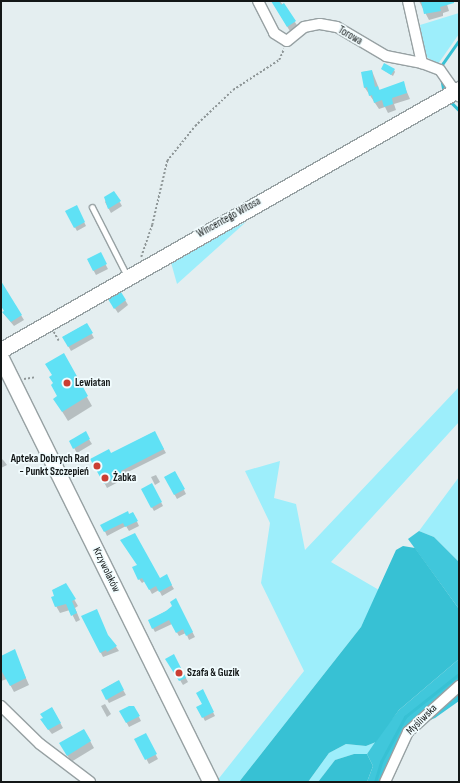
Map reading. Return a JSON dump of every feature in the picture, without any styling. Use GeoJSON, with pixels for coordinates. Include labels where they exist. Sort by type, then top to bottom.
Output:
{"type":"FeatureCollection","features":[{"type":"Feature","properties":{"kind":"street"},"geometry":{"type":"LineString","coordinates":[[258,1],[274,33],[287,41]]}},
{"type":"Feature","properties":{"kind":"street"},"geometry":{"type":"LineString","coordinates":[[408,1],[422,63]]}},
{"type":"Feature","properties":{"kind":"street","name":"Torowa"},"geometry":{"type":"LineString","coordinates":[[287,41],[304,27],[320,24],[337,27],[386,56],[422,63],[440,70],[457,93]]}},
{"type":"Feature","properties":{"kind":"street","name":"Wincentego Witosa"},"geometry":{"type":"LineString","coordinates":[[1,350],[131,273],[457,93]]}},
{"type":"Feature","properties":{"kind":"street","name":"Krzywolaków"},"geometry":{"type":"LineString","coordinates":[[1,358],[6,376],[211,782]]}},
{"type":"Feature","properties":{"kind":"street","name":"Myśliwska"},"geometry":{"type":"LineString","coordinates":[[385,782],[408,732],[459,686]]}},
{"type":"Feature","properties":{"kind":"street"},"geometry":{"type":"LineString","coordinates":[[1,706],[40,744],[90,782]]}},
{"type":"Feature","properties":{"kind":"lane"},"geometry":{"type":"LineString","coordinates":[[92,207],[131,273]]}},
{"type":"Feature","properties":{"kind":"path"},"geometry":{"type":"LineString","coordinates":[[131,273],[152,225],[167,161],[195,126],[233,90],[279,60],[287,41]]}},
{"type":"Feature","properties":{"kind":"shaded area"},"geometry":{"type":"Polygon","coordinates":[[[459,13],[459,34],[438,64],[425,56],[420,25],[459,13]]]}},
{"type":"Feature","properties":{"kind":"shaded area"},"geometry":{"type":"Polygon","coordinates":[[[246,222],[177,284],[170,259],[246,222]]]}},
{"type":"Feature","properties":{"kind":"shaded area"},"geometry":{"type":"Polygon","coordinates":[[[459,387],[459,422],[331,562],[379,590],[361,627],[239,782],[216,782],[304,671],[261,583],[270,523],[245,471],[280,461],[274,498],[296,504],[305,550],[459,387]]]}},
{"type":"Feature","properties":{"kind":"shaded area"},"geometry":{"type":"Polygon","coordinates":[[[459,477],[459,562],[434,537],[419,531],[459,477]]]}},
{"type":"Feature","properties":{"kind":"shaded area"},"geometry":{"type":"Polygon","coordinates":[[[419,531],[434,537],[459,562],[459,609],[408,539],[419,531]]]}},
{"type":"Feature","properties":{"kind":"shaded area"},"geometry":{"type":"Polygon","coordinates":[[[403,546],[415,548],[459,609],[459,659],[399,710],[376,742],[366,746],[346,744],[329,753],[308,782],[239,782],[361,627],[396,550],[403,546]]]}},
{"type":"Feature","properties":{"kind":"shaded area"},"geometry":{"type":"Polygon","coordinates":[[[459,659],[459,701],[435,718],[406,730],[382,782],[367,782],[373,766],[367,754],[384,729],[399,710],[459,659]]]}},
{"type":"Feature","properties":{"kind":"shaded area"},"geometry":{"type":"Polygon","coordinates":[[[376,742],[367,754],[354,754],[335,760],[318,782],[308,782],[329,753],[346,744],[366,746],[376,742]]]}},
{"type":"Feature","properties":{"kind":"shaded area"},"geometry":{"type":"Polygon","coordinates":[[[354,754],[367,754],[373,766],[367,782],[318,782],[335,760],[354,754]]]}},
{"type":"Feature","properties":{"kind":"building"},"geometry":{"type":"Polygon","coordinates":[[[271,1],[279,1],[281,5],[284,3],[296,21],[287,27],[271,1]]]}},
{"type":"Feature","properties":{"kind":"building"},"geometry":{"type":"Polygon","coordinates":[[[421,1],[454,1],[454,3],[440,7],[441,11],[424,14],[421,1]]]}},
{"type":"Feature","properties":{"kind":"building"},"geometry":{"type":"Polygon","coordinates":[[[384,63],[395,69],[391,75],[381,69],[384,63]]]}},
{"type":"Feature","properties":{"kind":"building"},"geometry":{"type":"Polygon","coordinates":[[[372,70],[375,87],[378,86],[379,90],[404,81],[407,93],[392,98],[393,104],[384,107],[382,100],[374,103],[372,95],[369,96],[367,87],[364,88],[361,72],[372,70]]]}},
{"type":"Feature","properties":{"kind":"building"},"geometry":{"type":"Polygon","coordinates":[[[114,191],[121,201],[108,209],[104,197],[114,191]]]}},
{"type":"Feature","properties":{"kind":"building"},"geometry":{"type":"Polygon","coordinates":[[[77,205],[85,222],[74,228],[65,211],[77,205]]]}},
{"type":"Feature","properties":{"kind":"building"},"geometry":{"type":"Polygon","coordinates":[[[101,252],[107,264],[93,271],[87,259],[101,252]]]}},
{"type":"Feature","properties":{"kind":"building"},"geometry":{"type":"Polygon","coordinates":[[[1,281],[22,315],[11,322],[2,312],[4,311],[1,306],[1,281]]]}},
{"type":"Feature","properties":{"kind":"building"},"geometry":{"type":"Polygon","coordinates":[[[121,292],[126,300],[114,309],[108,299],[121,292]]]}},
{"type":"Feature","properties":{"kind":"building"},"geometry":{"type":"Polygon","coordinates":[[[87,323],[93,333],[68,347],[62,337],[87,323]]]}},
{"type":"Feature","properties":{"kind":"building","name":"Lewiatan"},"geometry":{"type":"Polygon","coordinates":[[[64,353],[88,396],[62,412],[53,399],[57,396],[51,385],[53,383],[49,377],[52,375],[45,364],[64,353]]]}},
{"type":"Feature","properties":{"kind":"building"},"geometry":{"type":"Polygon","coordinates":[[[86,431],[90,439],[73,449],[69,441],[86,431]]]}},
{"type":"Feature","properties":{"kind":"building"},"geometry":{"type":"Polygon","coordinates":[[[155,431],[164,449],[121,471],[123,474],[104,484],[90,459],[109,449],[111,453],[155,431]]]}},
{"type":"Feature","properties":{"kind":"building"},"geometry":{"type":"Polygon","coordinates":[[[175,471],[185,489],[174,495],[164,477],[175,471]]]}},
{"type":"Feature","properties":{"kind":"building"},"geometry":{"type":"Polygon","coordinates":[[[152,483],[162,502],[151,508],[141,489],[152,483]]]}},
{"type":"Feature","properties":{"kind":"building"},"geometry":{"type":"Polygon","coordinates":[[[128,511],[129,514],[133,512],[138,521],[125,527],[123,523],[104,532],[100,525],[128,511]]]}},
{"type":"Feature","properties":{"kind":"building"},"geometry":{"type":"Polygon","coordinates":[[[135,533],[160,578],[167,574],[172,585],[159,592],[156,586],[149,590],[142,578],[138,580],[132,567],[137,565],[120,540],[135,533]]]}},
{"type":"Feature","properties":{"kind":"building"},"geometry":{"type":"Polygon","coordinates":[[[66,583],[76,599],[72,601],[77,613],[71,616],[66,604],[55,607],[51,597],[54,596],[52,590],[66,583]]]}},
{"type":"Feature","properties":{"kind":"building"},"geometry":{"type":"Polygon","coordinates":[[[176,598],[193,632],[186,636],[183,629],[176,633],[169,620],[152,629],[148,620],[166,611],[172,606],[170,602],[176,598]]]}},
{"type":"Feature","properties":{"kind":"building"},"geometry":{"type":"Polygon","coordinates":[[[97,609],[108,635],[117,646],[107,652],[106,650],[100,653],[81,616],[97,609]]]}},
{"type":"Feature","properties":{"kind":"building"},"geometry":{"type":"Polygon","coordinates":[[[15,649],[26,678],[10,686],[1,670],[1,656],[15,649]]]}},
{"type":"Feature","properties":{"kind":"building"},"geometry":{"type":"Polygon","coordinates":[[[174,654],[186,678],[179,681],[165,659],[174,654]]]}},
{"type":"Feature","properties":{"kind":"building"},"geometry":{"type":"Polygon","coordinates":[[[119,680],[124,690],[106,700],[101,690],[119,680]]]}},
{"type":"Feature","properties":{"kind":"building"},"geometry":{"type":"Polygon","coordinates":[[[203,689],[214,712],[202,718],[196,707],[202,704],[196,693],[203,689]]]}},
{"type":"Feature","properties":{"kind":"building"},"geometry":{"type":"Polygon","coordinates":[[[129,706],[134,706],[140,716],[126,723],[119,711],[129,706]]]}},
{"type":"Feature","properties":{"kind":"building"},"geometry":{"type":"Polygon","coordinates":[[[52,707],[61,723],[48,730],[40,719],[43,718],[40,714],[52,707]]]}},
{"type":"Feature","properties":{"kind":"building"},"geometry":{"type":"Polygon","coordinates":[[[84,729],[91,741],[67,756],[59,743],[84,729]]]}},
{"type":"Feature","properties":{"kind":"building"},"geometry":{"type":"Polygon","coordinates":[[[146,733],[157,754],[145,760],[134,739],[146,733]]]}},
{"type":"Feature","properties":{"kind":"waterway"},"geometry":{"type":"LineString","coordinates":[[441,66],[459,40]]}},
{"type":"Feature","properties":{"kind":"waterway"},"geometry":{"type":"LineString","coordinates":[[442,80],[444,91]]}},
{"type":"Feature","properties":{"kind":"waterway"},"geometry":{"type":"LineString","coordinates":[[452,103],[459,110]]}},
{"type":"Feature","properties":{"kind":"waterway"},"geometry":{"type":"LineString","coordinates":[[375,782],[381,762],[405,717],[459,674]]}},
{"type":"Feature","properties":{"kind":"place","name":"Lewiatan"},"geometry":{"type":"Point","coordinates":[67,383]}},
{"type":"Feature","properties":{"kind":"place","name":"Apteka Dobrych Rad - Punkt Szczepień"},"geometry":{"type":"Point","coordinates":[97,466]}},
{"type":"Feature","properties":{"kind":"place","name":"Żabka"},"geometry":{"type":"Point","coordinates":[105,478]}},
{"type":"Feature","properties":{"kind":"place","name":"Szafa & Guzik"},"geometry":{"type":"Point","coordinates":[179,673]}}]}
